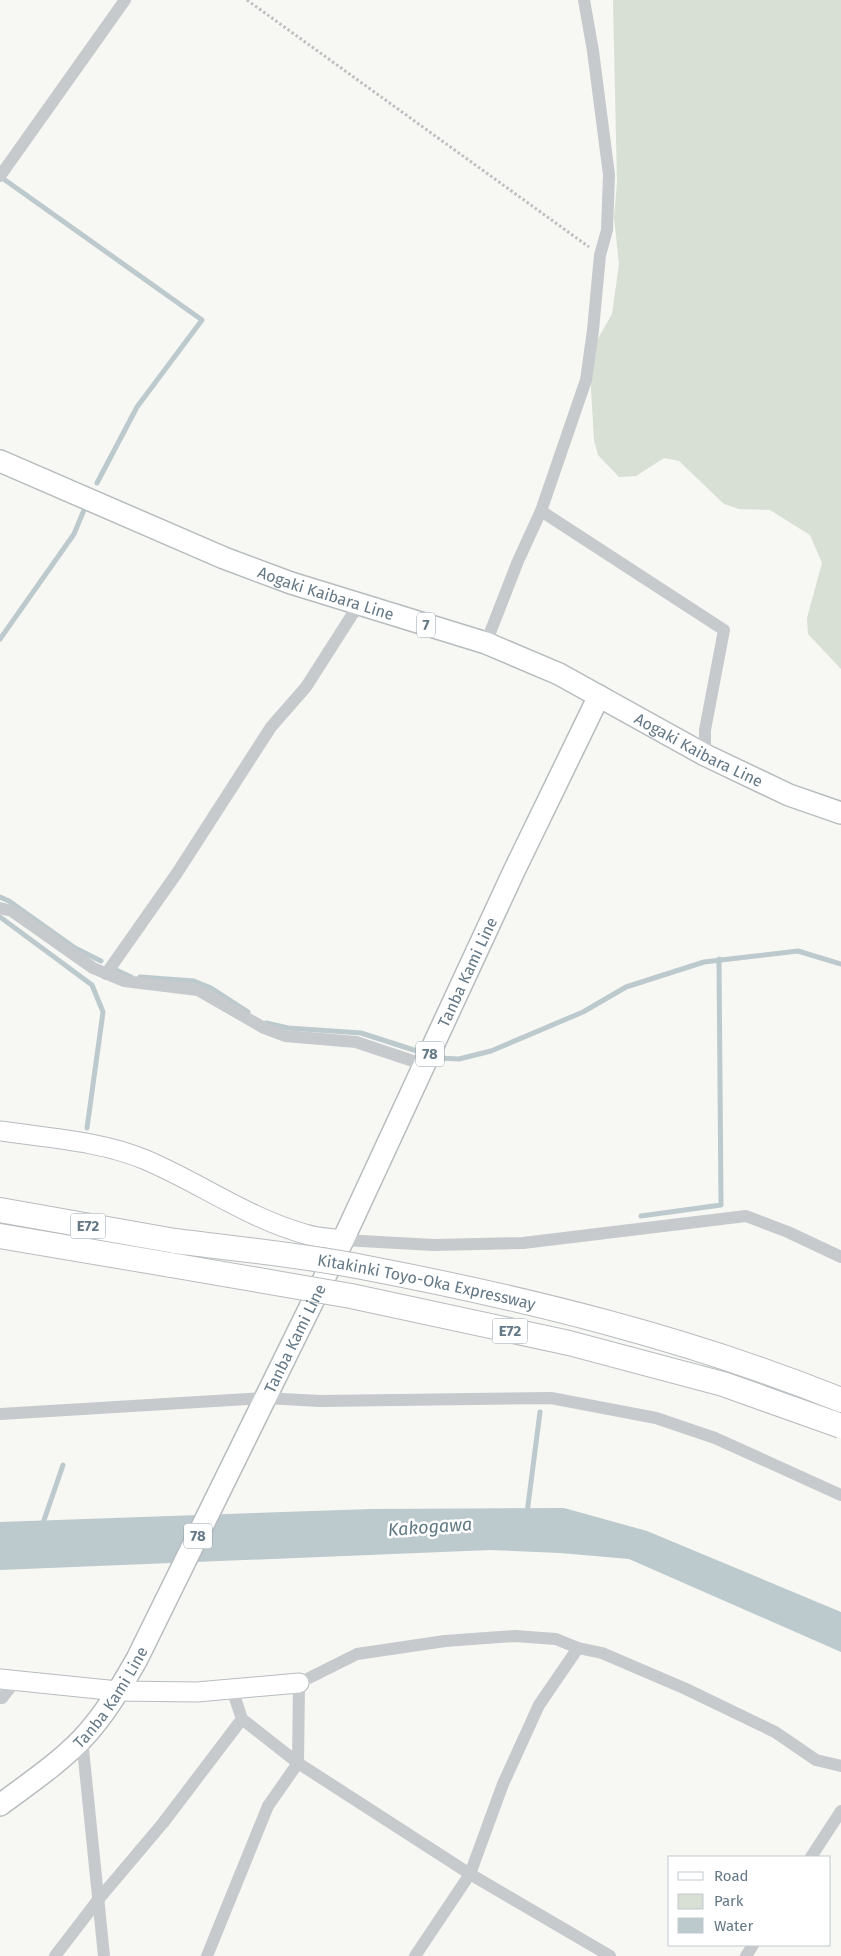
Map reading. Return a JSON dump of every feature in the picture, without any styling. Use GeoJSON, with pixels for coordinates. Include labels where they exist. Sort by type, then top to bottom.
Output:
{"type":"FeatureCollection","features":[{"type":"Feature","properties":{"kind":"highway","name":"Kitakinki Toyo-Oka Expressway"},"geometry":{"type":"LineString","coordinates":[[0,1210],[175,1241],[361,1266],[570,1312],[778,1374],[841,1400]]}},
{"type":"Feature","properties":{"kind":"highway","name":"Kitakinki Toyo-Oka Expressway"},"geometry":{"type":"LineString","coordinates":[[0,1236],[351,1296],[569,1343],[723,1384],[841,1426]]}},
{"type":"Feature","properties":{"kind":"main road","name":"Aogaki Kaibara Line"},"geometry":{"type":"LineString","coordinates":[[0,461],[224,558],[292,583],[486,643],[559,674],[705,756],[789,795],[841,814]]}},
{"type":"Feature","properties":{"kind":"main road","name":"Tanba Kami Line"},"geometry":{"type":"LineString","coordinates":[[0,1805],[50,1767],[82,1739],[118,1692],[137,1660],[343,1240],[518,862],[599,696]]}},
{"type":"Feature","properties":{"kind":"street"},"geometry":{"type":"LineString","coordinates":[[0,176],[125,0]]}},
{"type":"Feature","properties":{"kind":"street"},"geometry":{"type":"LineString","coordinates":[[486,643],[518,561],[541,511],[586,380],[600,255],[607,230],[608,175],[594,51],[584,0]]}},
{"type":"Feature","properties":{"kind":"street"},"geometry":{"type":"LineString","coordinates":[[541,511],[724,630],[705,730],[705,756]]}},
{"type":"Feature","properties":{"kind":"street"},"geometry":{"type":"LineString","coordinates":[[106,974],[177,873],[271,727],[306,686],[359,604]]}},
{"type":"Feature","properties":{"kind":"street"},"geometry":{"type":"LineString","coordinates":[[0,908],[12,911],[93,968],[124,981],[198,990],[264,1028],[285,1036],[356,1042],[425,1065]]}},
{"type":"Feature","properties":{"kind":"street"},"geometry":{"type":"LineString","coordinates":[[0,1131],[59,1139],[115,1150],[146,1160],[263,1218],[306,1235],[343,1240],[434,1245],[523,1242],[746,1216],[788,1232],[841,1257]]}},
{"type":"Feature","properties":{"kind":"street"},"geometry":{"type":"LineString","coordinates":[[0,1414],[262,1405],[320,1401],[551,1398],[664,1421],[715,1438],[841,1495]]}},
{"type":"Feature","properties":{"kind":"street"},"geometry":{"type":"LineString","coordinates":[[0,1698],[2,1698],[8,1680],[118,1692],[197,1692],[299,1683],[357,1654],[445,1641],[515,1636],[556,1639],[578,1648],[602,1653],[686,1689],[774,1732],[816,1760],[841,1766]]}},
{"type":"Feature","properties":{"kind":"street"},"geometry":{"type":"LineString","coordinates":[[415,1956],[470,1874],[503,1784],[539,1705],[578,1648]]}},
{"type":"Feature","properties":{"kind":"street"},"geometry":{"type":"LineString","coordinates":[[208,1956],[268,1806],[298,1763],[299,1683]]}},
{"type":"Feature","properties":{"kind":"street"},"geometry":{"type":"LineString","coordinates":[[232,1689],[242,1719],[298,1763],[470,1874],[610,1956]]}},
{"type":"Feature","properties":{"kind":"street"},"geometry":{"type":"LineString","coordinates":[[54,1956],[163,1823],[242,1719]]}},
{"type":"Feature","properties":{"kind":"street"},"geometry":{"type":"LineString","coordinates":[[82,1739],[104,1956]]}},
{"type":"Feature","properties":{"kind":"street"},"geometry":{"type":"LineString","coordinates":[[812,1856],[841,1811]]}},
{"type":"Feature","properties":{"kind":"path"},"geometry":{"type":"LineString","coordinates":[[248,0],[600,255]]}},
{"type":"Feature","properties":{"kind":"green space"},"geometry":{"type":"Polygon","coordinates":[[[613,0],[841,0],[841,669],[808,634],[807,618],[822,563],[810,535],[770,510],[739,509],[724,504],[679,461],[664,458],[636,476],[619,477],[598,455],[594,440],[589,354],[612,314],[619,264],[614,217],[617,183],[613,0]]]}},
{"type":"Feature","properties":{"kind":"water","name":"Kakogawa"},"geometry":{"type":"Polygon","coordinates":[[[564,1508],[647,1531],[841,1612],[841,1652],[629,1559],[560,1553],[490,1550],[0,1570],[0,1522],[371,1509],[564,1508]]]}},
{"type":"Feature","properties":{"kind":"waterway"},"geometry":{"type":"LineString","coordinates":[[5,180],[202,320],[137,407],[97,483]]}},
{"type":"Feature","properties":{"kind":"waterway"},"geometry":{"type":"LineString","coordinates":[[0,639],[74,534],[84,510]]}},
{"type":"Feature","properties":{"kind":"waterway"},"geometry":{"type":"LineString","coordinates":[[0,897],[9,901],[75,948],[101,961]]}},
{"type":"Feature","properties":{"kind":"waterway"},"geometry":{"type":"LineString","coordinates":[[0,917],[92,985],[103,1012],[87,1128]]}},
{"type":"Feature","properties":{"kind":"waterway"},"geometry":{"type":"LineString","coordinates":[[438,1058],[459,1059],[491,1051],[583,1012],[626,987],[704,962],[798,951],[841,964]]}},
{"type":"Feature","properties":{"kind":"waterway"},"geometry":{"type":"LineString","coordinates":[[641,1216],[721,1205],[719,959]]}},
{"type":"Feature","properties":{"kind":"waterway"},"geometry":{"type":"LineString","coordinates":[[116,970],[131,977]]}},
{"type":"Feature","properties":{"kind":"waterway"},"geometry":{"type":"LineString","coordinates":[[140,977],[194,981],[211,988],[248,1012]]}},
{"type":"Feature","properties":{"kind":"waterway"},"geometry":{"type":"LineString","coordinates":[[266,1023],[288,1028],[361,1033],[420,1052]]}},
{"type":"Feature","properties":{"kind":"waterway"},"geometry":{"type":"LineString","coordinates":[[527,1513],[540,1412]]}},
{"type":"Feature","properties":{"kind":"waterway"},"geometry":{"type":"LineString","coordinates":[[42,1526],[63,1465]]}}]}
